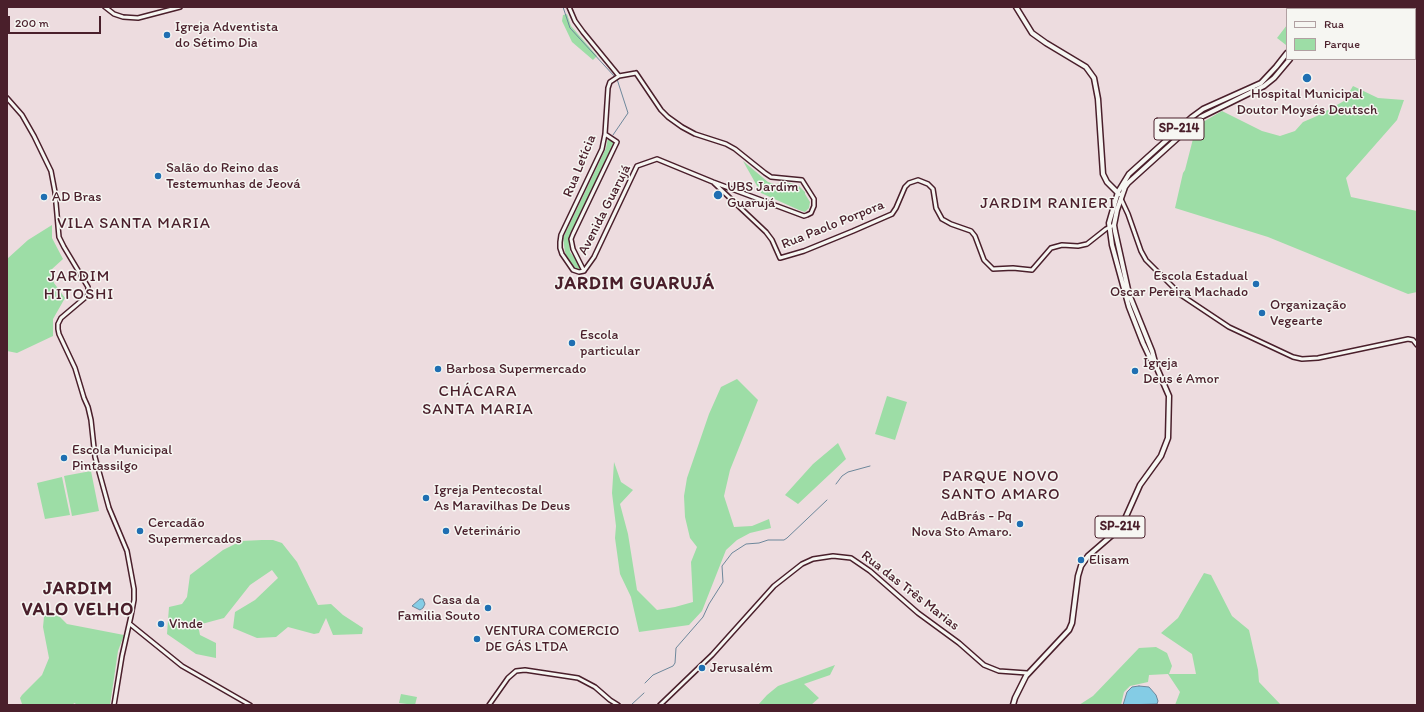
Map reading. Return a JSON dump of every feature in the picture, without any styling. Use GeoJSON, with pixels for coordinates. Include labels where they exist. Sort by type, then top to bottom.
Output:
{"type":"FeatureCollection","features":[{"type":"Feature","properties":{"kind":"main road"},"geometry":{"type":"LineString","coordinates":[[1016,7],[1032,34],[1046,44],[1086,67],[1094,78],[1098,99],[1103,174],[1107,182],[1118,192],[1121,199]]}},
{"type":"Feature","properties":{"kind":"main road","name":"SP-214"},"geometry":{"type":"LineString","coordinates":[[1156,366],[1151,360],[1143,343],[1124,293],[1112,245],[1109,226],[1118,192],[1129,174],[1192,117],[1203,109],[1261,83],[1286,54]]}},
{"type":"Feature","properties":{"kind":"main road","name":"SP-214"},"geometry":{"type":"LineString","coordinates":[[1026,675],[1029,669],[1069,630],[1072,623],[1080,566],[1088,556],[1118,530],[1128,515],[1140,485],[1158,462],[1166,448],[1169,429],[1170,396],[1156,366],[1154,357],[1129,294],[1114,225],[1121,199],[1128,183],[1195,121],[1206,113],[1252,93],[1264,86],[1274,78],[1289,60]]}},
{"type":"Feature","properties":{"kind":"main road"},"geometry":{"type":"LineString","coordinates":[[1013,705],[1026,675]]}},
{"type":"Feature","properties":{"kind":"street"},"geometry":{"type":"LineString","coordinates":[[105,7],[114,14],[123,17],[138,18],[180,7]]}},
{"type":"Feature","properties":{"kind":"street"},"geometry":{"type":"LineString","coordinates":[[569,7],[583,32],[619,76]]}},
{"type":"Feature","properties":{"kind":"street","name":"Avenida Guarujá"},"geometry":{"type":"LineString","coordinates":[[584,271],[602,242],[637,166],[657,159],[725,187],[804,216],[811,213],[814,206],[814,199],[802,180],[771,177],[765,174],[735,148],[695,134],[682,127],[668,118],[661,110],[636,73],[619,76]]}},
{"type":"Feature","properties":{"kind":"street","name":"Rua Letícia"},"geometry":{"type":"LineString","coordinates":[[573,270],[565,260],[560,248],[561,235],[602,149],[605,134],[608,88],[610,82],[619,76]]}},
{"type":"Feature","properties":{"kind":"street"},"geometry":{"type":"LineString","coordinates":[[7,98],[22,115],[51,171],[56,192],[59,237],[89,291],[86,296],[61,318],[58,328],[88,407],[95,456],[108,506],[127,551],[134,596],[114,705]]}},
{"type":"Feature","properties":{"kind":"street"},"geometry":{"type":"LineString","coordinates":[[571,275],[573,270],[579,272],[584,271],[573,249],[571,239],[617,142],[605,134]]}},
{"type":"Feature","properties":{"kind":"street","name":"Rua Paolo Porpora"},"geometry":{"type":"LineString","coordinates":[[722,192],[766,232],[772,240],[780,258],[853,232],[892,214],[905,187],[909,183],[918,180],[928,184],[933,189],[936,208],[942,219],[951,224],[970,230],[973,233],[984,260],[993,269],[1013,268],[1032,270],[1051,248],[1062,245],[1084,245],[1090,242],[1109,226]]}},
{"type":"Feature","properties":{"kind":"street"},"geometry":{"type":"LineString","coordinates":[[713,182],[722,192],[725,187]]}},
{"type":"Feature","properties":{"kind":"street"},"geometry":{"type":"LineString","coordinates":[[1121,199],[1146,260],[1181,295],[1229,327],[1293,357],[1302,359],[1318,358],[1408,339],[1413,340],[1417,345]]}},
{"type":"Feature","properties":{"kind":"street"},"geometry":{"type":"LineString","coordinates":[[1109,226],[1114,225]]}},
{"type":"Feature","properties":{"kind":"street","name":"Rua das Três Marias"},"geometry":{"type":"LineString","coordinates":[[660,705],[712,655],[774,586],[802,564],[813,559],[833,556],[851,558],[870,572],[918,613],[959,643],[984,665],[999,672],[1026,675]]}},
{"type":"Feature","properties":{"kind":"street"},"geometry":{"type":"LineString","coordinates":[[130,624],[182,666],[250,705]]}},
{"type":"Feature","properties":{"kind":"street"},"geometry":{"type":"LineString","coordinates":[[490,705],[508,678],[516,671],[525,670],[578,678],[595,687],[618,705]]}},
{"type":"Feature","properties":{"kind":"green space"},"geometry":{"type":"Polygon","coordinates":[[[567,14],[571,26],[597,56],[593,60],[572,42],[562,21],[563,15],[567,14]]]}},
{"type":"Feature","properties":{"kind":"green space"},"geometry":{"type":"Polygon","coordinates":[[[1286,26],[1286,45],[1277,38],[1286,26]]]}},
{"type":"Feature","properties":{"kind":"green space"},"geometry":{"type":"Polygon","coordinates":[[[1353,86],[1378,98],[1404,100],[1397,120],[1346,178],[1351,197],[1417,211],[1417,292],[1408,294],[1268,237],[1175,208],[1194,135],[1203,122],[1222,111],[1262,131],[1280,136],[1295,131],[1303,122],[1344,101],[1353,86]]]}},
{"type":"Feature","properties":{"kind":"green space"},"geometry":{"type":"Polygon","coordinates":[[[608,138],[614,142],[569,239],[570,252],[581,266],[579,270],[577,270],[567,257],[563,238],[606,148],[608,138]]]}},
{"type":"Feature","properties":{"kind":"green space"},"geometry":{"type":"Polygon","coordinates":[[[743,161],[768,182],[774,184],[791,183],[799,186],[805,192],[810,202],[809,208],[805,212],[761,193],[743,161]]]}},
{"type":"Feature","properties":{"kind":"green space"},"geometry":{"type":"Polygon","coordinates":[[[52,225],[52,238],[63,259],[51,270],[54,283],[65,298],[53,319],[53,336],[17,353],[7,351],[7,259],[28,240],[52,225]]]}},
{"type":"Feature","properties":{"kind":"green space"},"geometry":{"type":"Polygon","coordinates":[[[737,379],[758,400],[730,470],[724,496],[734,527],[752,526],[769,519],[771,528],[750,533],[737,540],[726,550],[702,611],[689,625],[639,632],[631,597],[620,574],[615,538],[616,526],[612,493],[614,462],[621,482],[633,490],[620,504],[628,534],[637,590],[657,610],[693,602],[691,562],[697,547],[690,538],[685,517],[684,496],[687,478],[709,414],[721,387],[737,379]]]}},
{"type":"Feature","properties":{"kind":"green space"},"geometry":{"type":"Polygon","coordinates":[[[887,396],[907,402],[895,440],[875,434],[887,396]]]}},
{"type":"Feature","properties":{"kind":"green space"},"geometry":{"type":"Polygon","coordinates":[[[838,443],[846,459],[798,504],[785,495],[813,464],[838,443]]]}},
{"type":"Feature","properties":{"kind":"green space"},"geometry":{"type":"Polygon","coordinates":[[[91,471],[99,511],[72,516],[64,476],[91,471]]]}},
{"type":"Feature","properties":{"kind":"green space"},"geometry":{"type":"Polygon","coordinates":[[[62,477],[70,515],[45,519],[37,483],[62,477]]]}},
{"type":"Feature","properties":{"kind":"green space"},"geometry":{"type":"Polygon","coordinates":[[[273,540],[282,543],[297,562],[318,605],[331,604],[343,615],[363,628],[362,634],[333,635],[326,618],[319,633],[314,634],[288,627],[276,637],[257,638],[233,628],[235,612],[255,600],[278,578],[272,570],[250,585],[224,618],[198,625],[200,635],[216,643],[216,658],[196,654],[167,634],[169,607],[182,604],[187,597],[190,575],[223,550],[241,541],[273,540]]]}},
{"type":"Feature","properties":{"kind":"green space"},"geometry":{"type":"Polygon","coordinates":[[[1204,573],[1211,575],[1232,616],[1249,630],[1258,670],[1259,682],[1281,705],[1175,705],[1180,692],[1168,674],[1149,675],[1148,682],[1130,686],[1124,692],[1121,705],[1079,705],[1093,696],[1139,648],[1156,647],[1167,653],[1172,666],[1169,674],[1196,674],[1192,654],[1161,633],[1178,618],[1204,573]]]}},
{"type":"Feature","properties":{"kind":"green space"},"geometry":{"type":"Polygon","coordinates":[[[46,612],[60,617],[67,624],[124,635],[118,651],[110,705],[78,705],[74,703],[73,705],[22,704],[20,698],[42,675],[49,658],[43,627],[46,612]]]}},
{"type":"Feature","properties":{"kind":"green space"},"geometry":{"type":"Polygon","coordinates":[[[835,665],[830,675],[804,684],[819,698],[811,705],[758,705],[778,686],[835,665]]]}},
{"type":"Feature","properties":{"kind":"green space"},"geometry":{"type":"Polygon","coordinates":[[[401,694],[417,697],[415,705],[399,703],[401,694]]]}},
{"type":"Feature","properties":{"kind":"water"},"geometry":{"type":"Polygon","coordinates":[[[420,599],[423,599],[425,604],[420,610],[412,606],[420,599]]]}},
{"type":"Feature","properties":{"kind":"water"},"geometry":{"type":"Polygon","coordinates":[[[1132,687],[1149,687],[1156,695],[1158,701],[1157,704],[1123,705],[1127,692],[1132,687]]]}},
{"type":"Feature","properties":{"kind":"waterway"},"geometry":{"type":"LineString","coordinates":[[563,7],[570,28],[615,77]]}},
{"type":"Feature","properties":{"kind":"waterway"},"geometry":{"type":"LineString","coordinates":[[613,135],[628,113],[617,79]]}},
{"type":"Feature","properties":{"kind":"waterway"},"geometry":{"type":"LineString","coordinates":[[836,484],[842,476],[848,472],[870,466]]}},
{"type":"Feature","properties":{"kind":"waterway"},"geometry":{"type":"LineString","coordinates":[[645,683],[653,675],[673,666],[675,663],[676,648],[703,617],[709,604],[723,582],[722,566],[732,553],[746,544],[759,543],[768,540],[784,540],[827,500]]}},
{"type":"Feature","properties":{"kind":"waterway"},"geometry":{"type":"LineString","coordinates":[[631,705],[644,693]]}},
{"type":"Feature","properties":{"kind":"place","name":"Igreja Adventista do Sétimo Dia"},"geometry":{"type":"Point","coordinates":[167,35]}},
{"type":"Feature","properties":{"kind":"place","name":"Hospital Municipal Doutor Moysés Deutsch"},"geometry":{"type":"Point","coordinates":[1307,78]}},
{"type":"Feature","properties":{"kind":"place","name":"Salão do Reino das Testemunhas de Jeová"},"geometry":{"type":"Point","coordinates":[158,176]}},
{"type":"Feature","properties":{"kind":"place","name":"UBS Jardim Guarujá"},"geometry":{"type":"Point","coordinates":[718,195]}},
{"type":"Feature","properties":{"kind":"place","name":"AD Bras"},"geometry":{"type":"Point","coordinates":[44,197]}},
{"type":"Feature","properties":{"kind":"place","name":"Escola Estadual Oscar Pereira Machado"},"geometry":{"type":"Point","coordinates":[1256,284]}},
{"type":"Feature","properties":{"kind":"place","name":"Organização Vegearte"},"geometry":{"type":"Point","coordinates":[1262,313]}},
{"type":"Feature","properties":{"kind":"place","name":"Escola particular"},"geometry":{"type":"Point","coordinates":[572,343]}},
{"type":"Feature","properties":{"kind":"place","name":"Barbosa Supermercado"},"geometry":{"type":"Point","coordinates":[438,369]}},
{"type":"Feature","properties":{"kind":"place","name":"Igreja Deus é Amor"},"geometry":{"type":"Point","coordinates":[1135,371]}},
{"type":"Feature","properties":{"kind":"place","name":"Escola Municipal Pintassilgo"},"geometry":{"type":"Point","coordinates":[64,458]}},
{"type":"Feature","properties":{"kind":"place","name":"Igreja Pentecostal As Maravilhas De Deus"},"geometry":{"type":"Point","coordinates":[426,498]}},
{"type":"Feature","properties":{"kind":"place","name":"AdBrás - Pq Nova Sto Amaro."},"geometry":{"type":"Point","coordinates":[1020,524]}},
{"type":"Feature","properties":{"kind":"place","name":"Cercadão Supermercados"},"geometry":{"type":"Point","coordinates":[140,531]}},
{"type":"Feature","properties":{"kind":"place","name":"Veterinário"},"geometry":{"type":"Point","coordinates":[446,531]}},
{"type":"Feature","properties":{"kind":"place","name":"Elisam"},"geometry":{"type":"Point","coordinates":[1081,560]}},
{"type":"Feature","properties":{"kind":"place","name":"Casa da Familia Souto"},"geometry":{"type":"Point","coordinates":[488,608]}},
{"type":"Feature","properties":{"kind":"place","name":"Vinde"},"geometry":{"type":"Point","coordinates":[161,624]}},
{"type":"Feature","properties":{"kind":"place","name":"VENTURA COMERCIO DE GÁS LTDA"},"geometry":{"type":"Point","coordinates":[477,639]}},
{"type":"Feature","properties":{"kind":"place","name":"Jerusalém"},"geometry":{"type":"Point","coordinates":[702,668]}},
{"type":"Feature","properties":{"kind":"district","name":"JARDIM RANIERI"},"geometry":{"type":"Point","coordinates":[1048,204]}},
{"type":"Feature","properties":{"kind":"district","name":"VILA SANTA MARIA"},"geometry":{"type":"Point","coordinates":[134,224]}},
{"type":"Feature","properties":{"kind":"district","name":"JARDIM GUARUJÁ"},"geometry":{"type":"Point","coordinates":[635,284]}},
{"type":"Feature","properties":{"kind":"district","name":"JARDIM HITOSHI"},"geometry":{"type":"Point","coordinates":[79,286]}},
{"type":"Feature","properties":{"kind":"district","name":"CHÁCARA SANTA MARIA"},"geometry":{"type":"Point","coordinates":[478,401]}},
{"type":"Feature","properties":{"kind":"district","name":"PARQUE NOVO SANTO AMARO"},"geometry":{"type":"Point","coordinates":[1001,486]}},
{"type":"Feature","properties":{"kind":"district","name":"JARDIM VALO VELHO"},"geometry":{"type":"Point","coordinates":[78,599]}}]}
